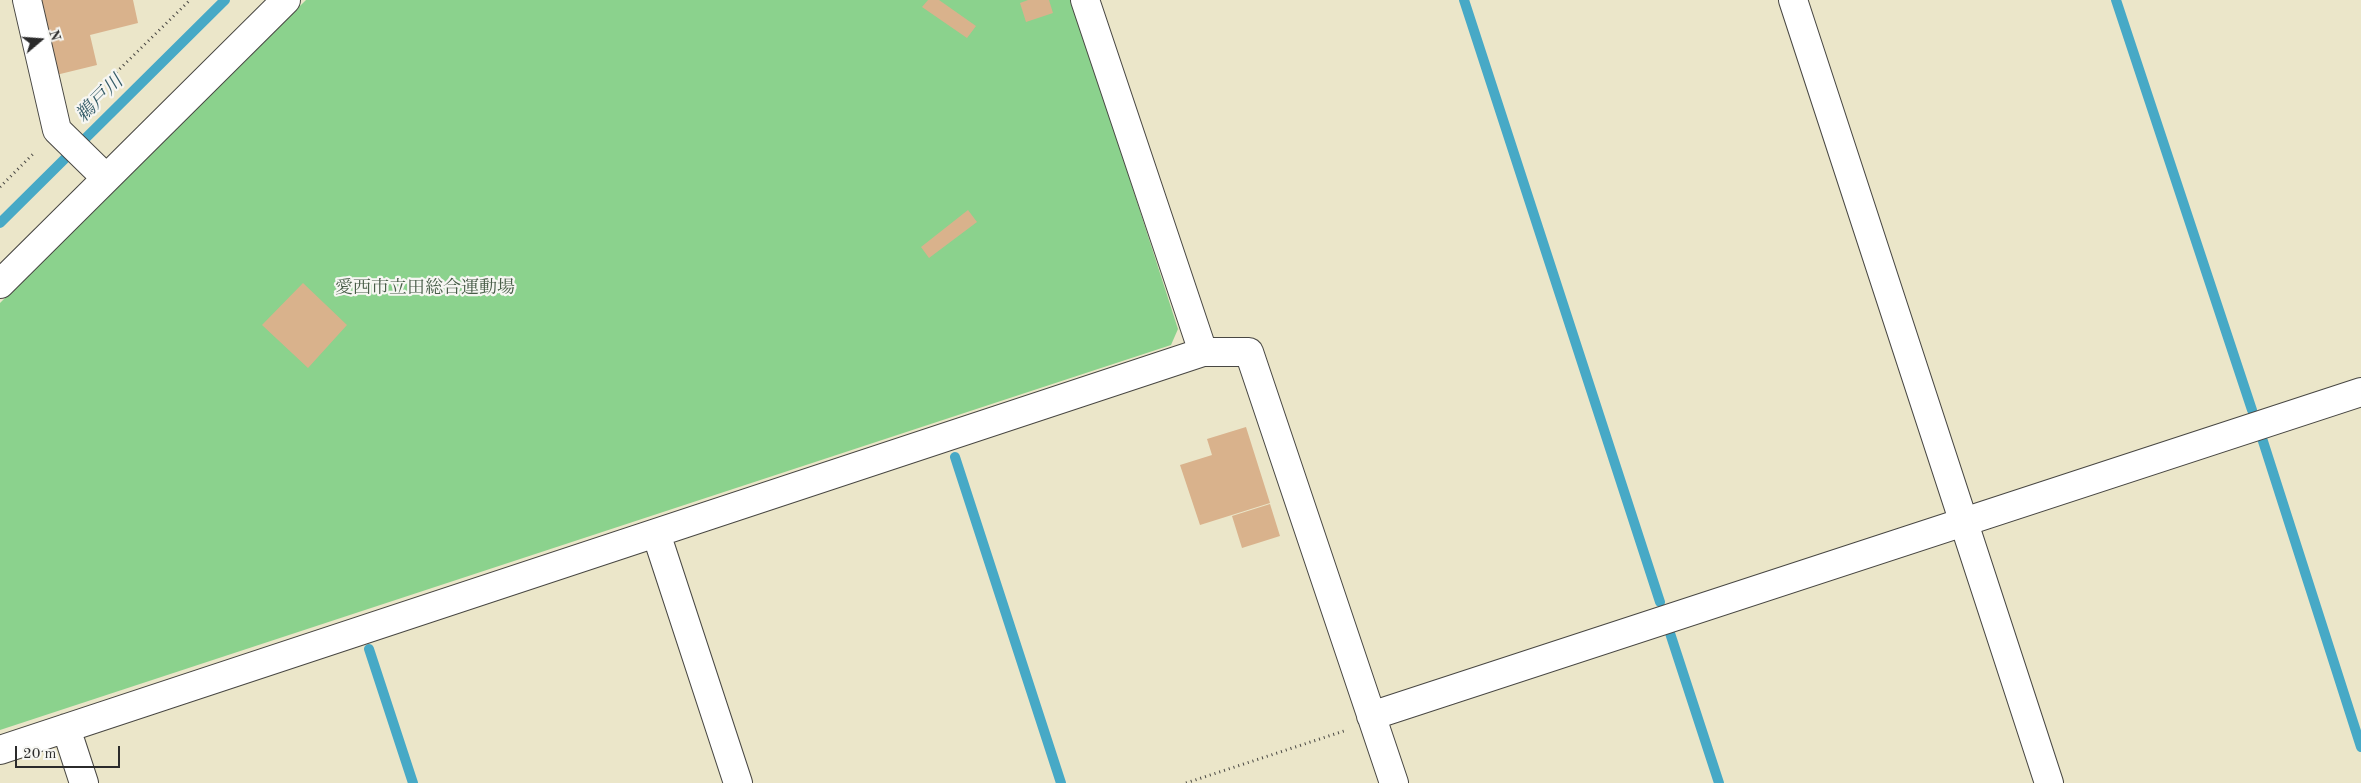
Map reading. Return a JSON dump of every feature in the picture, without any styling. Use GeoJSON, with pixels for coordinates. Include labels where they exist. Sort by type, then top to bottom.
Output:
{"type":"FeatureCollection","features":[{"type":"Feature","properties":{"kind":"street"},"geometry":{"type":"LineString","coordinates":[[27,0],[60,133],[101,174]]}},
{"type":"Feature","properties":{"kind":"street"},"geometry":{"type":"LineString","coordinates":[[0,284],[101,174],[286,0]]}},
{"type":"Feature","properties":{"kind":"street"},"geometry":{"type":"LineString","coordinates":[[1085,0],[1203,352]]}},
{"type":"Feature","properties":{"kind":"street"},"geometry":{"type":"LineString","coordinates":[[1793,0],[2049,783]]}},
{"type":"Feature","properties":{"kind":"street"},"geometry":{"type":"LineString","coordinates":[[0,750],[1203,352],[1249,352],[1394,783]]}},
{"type":"Feature","properties":{"kind":"street"},"geometry":{"type":"LineString","coordinates":[[1372,718],[2361,392]]}},
{"type":"Feature","properties":{"kind":"street"},"geometry":{"type":"LineString","coordinates":[[656,533],[738,783]]}},
{"type":"Feature","properties":{"kind":"street"},"geometry":{"type":"LineString","coordinates":[[66,728],[84,783]]}},
{"type":"Feature","properties":{"kind":"path"},"geometry":{"type":"LineString","coordinates":[[0,187],[60,133],[190,0]]}},
{"type":"Feature","properties":{"kind":"path"},"geometry":{"type":"LineString","coordinates":[[1186,783],[1372,718]]}},
{"type":"Feature","properties":{"kind":"green space","name":"愛西市立田総合運動場"},"geometry":{"type":"Polygon","coordinates":[[[306,0],[1072,0],[1178,329],[1171,345],[0,730],[0,303],[306,0]]]}},
{"type":"Feature","properties":{"kind":"building"},"geometry":{"type":"Polygon","coordinates":[[[38,0],[133,0],[138,23],[90,35],[97,65],[56,75],[38,0]]]}},
{"type":"Feature","properties":{"kind":"building"},"geometry":{"type":"Polygon","coordinates":[[[928,0],[939,0],[976,26],[967,38],[922,7],[928,0]]]}},
{"type":"Feature","properties":{"kind":"building"},"geometry":{"type":"Polygon","coordinates":[[[1028,0],[1049,0],[1053,13],[1026,22],[1020,3],[1028,0]]]}},
{"type":"Feature","properties":{"kind":"building"},"geometry":{"type":"Polygon","coordinates":[[[968,210],[977,222],[929,258],[921,247],[968,210]]]}},
{"type":"Feature","properties":{"kind":"building"},"geometry":{"type":"Polygon","coordinates":[[[303,283],[347,325],[308,368],[262,325],[303,283]]]}},
{"type":"Feature","properties":{"kind":"building"},"geometry":{"type":"Polygon","coordinates":[[[1246,427],[1270,503],[1200,525],[1180,465],[1212,455],[1207,439],[1246,427]]]}},
{"type":"Feature","properties":{"kind":"building"},"geometry":{"type":"Polygon","coordinates":[[[1270,504],[1280,536],[1242,548],[1232,516],[1270,504]]]}},
{"type":"Feature","properties":{"kind":"waterway","name":"鵜戸川"},"geometry":{"type":"LineString","coordinates":[[0,223],[225,0]]}},
{"type":"Feature","properties":{"kind":"waterway"},"geometry":{"type":"LineString","coordinates":[[1464,0],[1660,602]]}},
{"type":"Feature","properties":{"kind":"waterway"},"geometry":{"type":"LineString","coordinates":[[2116,0],[2252,410]]}},
{"type":"Feature","properties":{"kind":"waterway"},"geometry":{"type":"LineString","coordinates":[[2261,435],[2361,747]]}},
{"type":"Feature","properties":{"kind":"waterway"},"geometry":{"type":"LineString","coordinates":[[955,457],[1061,783]]}},
{"type":"Feature","properties":{"kind":"waterway"},"geometry":{"type":"LineString","coordinates":[[1676,625],[1668,627],[1719,783]]}},
{"type":"Feature","properties":{"kind":"waterway"},"geometry":{"type":"LineString","coordinates":[[369,649],[413,783]]}}]}
